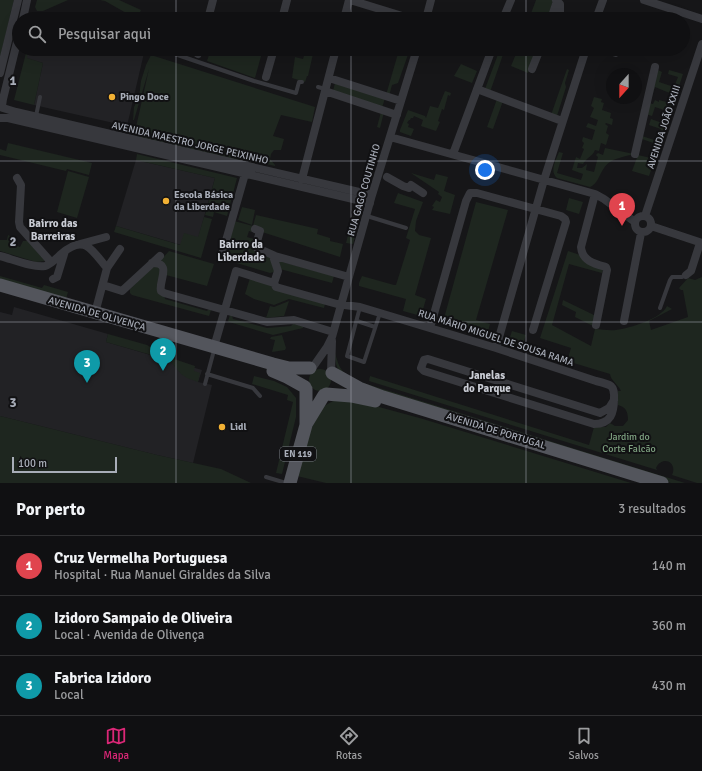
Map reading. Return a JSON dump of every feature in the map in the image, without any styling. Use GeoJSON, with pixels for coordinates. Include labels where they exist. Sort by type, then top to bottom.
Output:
{"type":"FeatureCollection","features":[{"type":"Feature","properties":{"kind":"main road","name":"AVENIDA DE OLIVENÇA"},"geometry":{"type":"LineString","coordinates":[[0,285],[95,313],[269,369],[306,388]]}},
{"type":"Feature","properties":{"kind":"main road","name":"AVENIDA DE OLIVENÇA"},"geometry":{"type":"LineString","coordinates":[[0,292],[214,351],[282,367],[297,369],[312,367]]}},
{"type":"Feature","properties":{"kind":"main road"},"geometry":{"type":"LineString","coordinates":[[323,366],[332,373],[334,383],[330,391],[325,395],[314,395],[306,388],[304,379],[307,371],[312,367],[323,366]]}},
{"type":"Feature","properties":{"kind":"main road","name":"AVENIDA DE PORTUGAL"},"geometry":{"type":"LineString","coordinates":[[332,373],[359,388],[377,394],[662,483]]}},
{"type":"Feature","properties":{"kind":"main road","name":"EN 119"},"geometry":{"type":"LineString","coordinates":[[290,483],[306,425],[306,388]]}},
{"type":"Feature","properties":{"kind":"main road","name":"AVENIDA DE PORTUGAL"},"geometry":{"type":"LineString","coordinates":[[325,395],[351,396],[377,401],[642,483]]}},
{"type":"Feature","properties":{"kind":"main road","name":"EN 119"},"geometry":{"type":"LineString","coordinates":[[306,425],[325,395]]}},
{"type":"Feature","properties":{"kind":"street"},"geometry":{"type":"LineString","coordinates":[[15,12],[18,0]]}},
{"type":"Feature","properties":{"kind":"street"},"geometry":{"type":"LineString","coordinates":[[24,12],[27,0]]}},
{"type":"Feature","properties":{"kind":"street"},"geometry":{"type":"LineString","coordinates":[[210,12],[213,0]]}},
{"type":"Feature","properties":{"kind":"street"},"geometry":{"type":"LineString","coordinates":[[284,12],[287,0]]}},
{"type":"Feature","properties":{"kind":"street"},"geometry":{"type":"LineString","coordinates":[[346,12],[349,0],[389,12]]}},
{"type":"Feature","properties":{"kind":"street"},"geometry":{"type":"LineString","coordinates":[[428,12],[431,0]]}},
{"type":"Feature","properties":{"kind":"street"},"geometry":{"type":"LineString","coordinates":[[507,12],[511,0]]}},
{"type":"Feature","properties":{"kind":"street"},"geometry":{"type":"LineString","coordinates":[[553,12],[557,0]]}},
{"type":"Feature","properties":{"kind":"street"},"geometry":{"type":"LineString","coordinates":[[557,0],[560,4],[560,12]]}},
{"type":"Feature","properties":{"kind":"street"},"geometry":{"type":"LineString","coordinates":[[599,12],[603,0]]}},
{"type":"Feature","properties":{"kind":"street"},"geometry":{"type":"LineString","coordinates":[[644,0],[679,12]]}},
{"type":"Feature","properties":{"kind":"street"},"geometry":{"type":"LineString","coordinates":[[690,16],[702,20]]}},
{"type":"Feature","properties":{"kind":"street"},"geometry":{"type":"LineString","coordinates":[[0,73],[12,24]]}},
{"type":"Feature","properties":{"kind":"street","name":"AVENIDA JOÃO XXIII"},"geometry":{"type":"LineString","coordinates":[[645,216],[701,48]]}},
{"type":"Feature","properties":{"kind":"street"},"geometry":{"type":"LineString","coordinates":[[0,118],[3,114],[3,99],[14,56]]}},
{"type":"Feature","properties":{"kind":"street"},"geometry":{"type":"LineString","coordinates":[[266,77],[272,56]]}},
{"type":"Feature","properties":{"kind":"street"},"geometry":{"type":"LineString","coordinates":[[302,179],[323,89],[329,78],[334,56]]}},
{"type":"Feature","properties":{"kind":"street","name":"RUA GAGO COUTINHO"},"geometry":{"type":"LineString","coordinates":[[312,367],[327,348],[332,334],[415,56]]}},
{"type":"Feature","properties":{"kind":"street"},"geometry":{"type":"LineString","coordinates":[[453,154],[489,56]]}},
{"type":"Feature","properties":{"kind":"street"},"geometry":{"type":"LineString","coordinates":[[532,70],[537,56]]}},
{"type":"Feature","properties":{"kind":"street"},"geometry":{"type":"LineString","coordinates":[[496,348],[544,180],[584,56]]}},
{"type":"Feature","properties":{"kind":"street"},"geometry":{"type":"LineString","coordinates":[[635,154],[655,67]]}},
{"type":"Feature","properties":{"kind":"street"},"geometry":{"type":"LineString","coordinates":[[329,78],[401,101]]}},
{"type":"Feature","properties":{"kind":"street"},"geometry":{"type":"LineString","coordinates":[[323,89],[397,115]]}},
{"type":"Feature","properties":{"kind":"street"},"geometry":{"type":"LineString","coordinates":[[477,89],[562,121]]}},
{"type":"Feature","properties":{"kind":"street","name":"AVENIDA MAESTRO JORGE PEIXINHO"},"geometry":{"type":"LineString","coordinates":[[2,106],[36,117],[302,179],[371,199]]}},
{"type":"Feature","properties":{"kind":"street","name":"AVENIDA MAESTRO JORGE PEIXINHO"},"geometry":{"type":"LineString","coordinates":[[0,118],[8,118],[245,174],[371,199]]}},
{"type":"Feature","properties":{"kind":"street"},"geometry":{"type":"LineString","coordinates":[[390,137],[595,194],[635,222],[635,227],[641,232],[646,232],[651,226]]}},
{"type":"Feature","properties":{"kind":"street"},"geometry":{"type":"LineString","coordinates":[[221,258],[232,219],[240,202],[245,174]]}},
{"type":"Feature","properties":{"kind":"street"},"geometry":{"type":"LineString","coordinates":[[387,177],[403,186],[409,188],[411,185],[423,192]]}},
{"type":"Feature","properties":{"kind":"street"},"geometry":{"type":"LineString","coordinates":[[17,178],[21,185],[18,222],[20,227],[52,262]]}},
{"type":"Feature","properties":{"kind":"street"},"geometry":{"type":"LineString","coordinates":[[430,328],[466,200],[470,193],[477,193],[561,216],[565,219],[566,222],[533,330]]}},
{"type":"Feature","properties":{"kind":"street"},"geometry":{"type":"LineString","coordinates":[[595,194],[581,247],[581,253],[590,262],[606,267],[607,270],[596,325]]}},
{"type":"Feature","properties":{"kind":"street"},"geometry":{"type":"LineString","coordinates":[[635,222],[640,216],[645,216],[649,219],[651,226]]}},
{"type":"Feature","properties":{"kind":"street"},"geometry":{"type":"LineString","coordinates":[[651,226],[701,243],[691,271],[686,275]]}},
{"type":"Feature","properties":{"kind":"street"},"geometry":{"type":"LineString","coordinates":[[255,230],[260,231],[256,245],[257,248],[276,256],[349,277]]}},
{"type":"Feature","properties":{"kind":"street"},"geometry":{"type":"LineString","coordinates":[[624,321],[641,232]]}},
{"type":"Feature","properties":{"kind":"street"},"geometry":{"type":"LineString","coordinates":[[0,256],[37,266],[46,266],[70,246],[106,237]]}},
{"type":"Feature","properties":{"kind":"street"},"geometry":{"type":"LineString","coordinates":[[80,244],[91,248],[107,268]]}},
{"type":"Feature","properties":{"kind":"street"},"geometry":{"type":"LineString","coordinates":[[95,313],[107,268],[120,249]]}},
{"type":"Feature","properties":{"kind":"street"},"geometry":{"type":"LineString","coordinates":[[53,279],[57,277],[65,250]]}},
{"type":"Feature","properties":{"kind":"street"},"geometry":{"type":"LineString","coordinates":[[103,285],[122,291],[160,256]]}},
{"type":"Feature","properties":{"kind":"street"},"geometry":{"type":"LineString","coordinates":[[274,283],[278,271],[274,259],[276,256]]}},
{"type":"Feature","properties":{"kind":"street"},"geometry":{"type":"LineString","coordinates":[[152,263],[157,263],[162,266],[164,272],[160,288],[161,291],[267,322],[294,320],[332,334]]}},
{"type":"Feature","properties":{"kind":"street","name":"RUA MÁRIO MIGUEL DE SOUSA RAMA"},"geometry":{"type":"LineString","coordinates":[[225,310],[236,271],[274,283],[276,287],[326,302],[360,307],[496,348],[611,386],[614,392],[614,400]]}},
{"type":"Feature","properties":{"kind":"street"},"geometry":{"type":"LineString","coordinates":[[214,351],[225,310]]}},
{"type":"Feature","properties":{"kind":"street","name":"RUA GAGO COUTINHO"},"geometry":{"type":"LineString","coordinates":[[332,334],[332,373]]}},
{"type":"Feature","properties":{"kind":"street"},"geometry":{"type":"LineString","coordinates":[[428,359],[597,412],[604,412],[609,408],[614,400],[615,408],[610,418],[603,423],[594,424],[424,371],[421,368],[424,360],[428,359]]}},
{"type":"Feature","properties":{"kind":"street"},"geometry":{"type":"LineString","coordinates":[[485,390],[489,378]]}},
{"type":"Feature","properties":{"kind":"street"},"geometry":{"type":"LineString","coordinates":[[550,410],[554,398]]}},
{"type":"Feature","properties":{"kind":"street"},"geometry":{"type":"LineString","coordinates":[[594,424],[597,420],[597,412]]}},
{"type":"Feature","properties":{"kind":"lane"},"geometry":{"type":"LineString","coordinates":[[181,56],[254,81],[296,93],[299,82],[302,82]]}},
{"type":"Feature","properties":{"kind":"lane"},"geometry":{"type":"LineString","coordinates":[[36,117],[40,97]]}},
{"type":"Feature","properties":{"kind":"lane"},"geometry":{"type":"LineString","coordinates":[[367,216],[406,228]]}},
{"type":"Feature","properties":{"kind":"lane"},"geometry":{"type":"LineString","coordinates":[[660,308],[672,277],[682,277],[686,275]]}},
{"type":"Feature","properties":{"kind":"lane"},"geometry":{"type":"LineString","coordinates":[[360,307],[346,356],[364,362],[380,313]]}},
{"type":"Feature","properties":{"kind":"lane"},"geometry":{"type":"LineString","coordinates":[[357,321],[375,327]]}},
{"type":"Feature","properties":{"kind":"lane"},"geometry":{"type":"LineString","coordinates":[[205,384],[214,351]]}},
{"type":"Feature","properties":{"kind":"lane"},"geometry":{"type":"LineString","coordinates":[[207,374],[254,388],[260,396]]}},
{"type":"Feature","properties":{"kind":"lane"},"geometry":{"type":"LineString","coordinates":[[266,478],[286,483]]}},
{"type":"Feature","properties":{"kind":"shaded area"},"geometry":{"type":"Polygon","coordinates":[[[26,56],[143,56],[127,126],[34,105],[43,63],[26,58],[26,56]]]}},
{"type":"Feature","properties":{"kind":"shaded area","name":"Escola Básica da Liberdade"},"geometry":{"type":"Polygon","coordinates":[[[136,160],[215,178],[195,249],[116,226],[136,160]]]}},
{"type":"Feature","properties":{"kind":"shaded area"},"geometry":{"type":"Polygon","coordinates":[[[14,307],[108,334],[106,342],[202,370],[198,382],[212,385],[193,463],[0,416],[0,312],[12,315],[14,307]]]}},
{"type":"Feature","properties":{"kind":"green space"},"geometry":{"type":"Polygon","coordinates":[[[0,0],[14,0],[0,58],[0,0]]]}},
{"type":"Feature","properties":{"kind":"green space"},"geometry":{"type":"Polygon","coordinates":[[[37,0],[68,0],[43,11],[37,11],[35,7],[37,0]]]}},
{"type":"Feature","properties":{"kind":"green space"},"geometry":{"type":"Polygon","coordinates":[[[100,0],[119,0],[141,10],[140,12],[124,12],[105,1],[100,0]]]}},
{"type":"Feature","properties":{"kind":"green space"},"geometry":{"type":"Polygon","coordinates":[[[536,0],[553,0],[550,12],[532,12],[536,0]]]}},
{"type":"Feature","properties":{"kind":"green space"},"geometry":{"type":"Polygon","coordinates":[[[25,56],[27,56],[27,58],[43,63],[34,105],[14,100],[25,56]]]}},
{"type":"Feature","properties":{"kind":"green space"},"geometry":{"type":"Polygon","coordinates":[[[150,56],[154,56],[315,107],[312,122],[281,115],[273,136],[284,139],[281,150],[274,150],[270,159],[275,166],[245,159],[234,160],[134,136],[149,69],[133,120],[134,107],[139,97],[141,81],[150,56]]]}},
{"type":"Feature","properties":{"kind":"green space"},"geometry":{"type":"Polygon","coordinates":[[[209,56],[261,56],[255,78],[207,61],[209,56]]]}},
{"type":"Feature","properties":{"kind":"green space"},"geometry":{"type":"Polygon","coordinates":[[[304,56],[313,56],[308,76],[305,82],[292,78],[295,57],[303,59],[304,56]]]}},
{"type":"Feature","properties":{"kind":"green space"},"geometry":{"type":"Polygon","coordinates":[[[397,56],[408,56],[398,83],[392,85],[389,96],[386,95],[397,56]]]}},
{"type":"Feature","properties":{"kind":"green space"},"geometry":{"type":"Polygon","coordinates":[[[497,56],[503,56],[490,92],[485,89],[497,56]]]}},
{"type":"Feature","properties":{"kind":"green space"},"geometry":{"type":"Polygon","coordinates":[[[515,56],[534,56],[528,73],[511,66],[515,56]]]}},
{"type":"Feature","properties":{"kind":"green space"},"geometry":{"type":"Polygon","coordinates":[[[461,64],[477,71],[472,83],[454,76],[461,64]]]}},
{"type":"Feature","properties":{"kind":"green space"},"geometry":{"type":"Polygon","coordinates":[[[567,69],[569,70],[565,83],[566,87],[557,116],[551,115],[567,69]]]}},
{"type":"Feature","properties":{"kind":"green space"},"geometry":{"type":"Polygon","coordinates":[[[656,69],[662,72],[659,82],[674,87],[678,77],[668,74],[669,70],[683,74],[656,157],[652,156],[656,144],[642,139],[642,136],[657,141],[661,129],[649,125],[651,119],[662,123],[667,111],[655,107],[652,116],[645,114],[648,103],[653,104],[655,100],[659,102],[659,100],[670,103],[672,94],[655,87],[653,94],[656,69]]]}},
{"type":"Feature","properties":{"kind":"green space"},"geometry":{"type":"Polygon","coordinates":[[[336,79],[386,95],[381,111],[384,112],[380,128],[377,127],[381,112],[332,95],[336,79]]]}},
{"type":"Feature","properties":{"kind":"green space"},"geometry":{"type":"Polygon","coordinates":[[[445,91],[451,93],[450,96],[448,95],[444,110],[442,109],[438,121],[440,122],[436,131],[421,126],[423,120],[414,116],[407,123],[409,124],[408,127],[414,129],[411,136],[400,132],[408,110],[425,116],[426,118],[430,106],[438,108],[445,91]]]}},
{"type":"Feature","properties":{"kind":"green space"},"geometry":{"type":"Polygon","coordinates":[[[594,97],[602,99],[601,102],[604,103],[602,110],[611,113],[610,118],[613,119],[612,125],[605,124],[608,126],[606,133],[609,135],[606,145],[601,143],[599,151],[595,150],[583,164],[578,163],[577,168],[582,168],[587,164],[586,170],[594,172],[598,157],[596,155],[598,153],[603,155],[605,148],[634,154],[618,158],[610,162],[604,168],[596,182],[590,187],[557,178],[553,169],[559,152],[563,153],[557,173],[581,180],[583,174],[572,170],[576,157],[580,159],[584,149],[582,148],[584,143],[582,141],[583,137],[592,140],[595,130],[586,127],[588,123],[596,126],[598,120],[590,117],[594,108],[591,106],[594,97]]]}},
{"type":"Feature","properties":{"kind":"green space"},"geometry":{"type":"Polygon","coordinates":[[[497,99],[503,101],[493,129],[487,127],[497,99]]]}},
{"type":"Feature","properties":{"kind":"green space"},"geometry":{"type":"Polygon","coordinates":[[[8,143],[92,163],[89,175],[0,155],[0,149],[6,151],[8,143]]]}},
{"type":"Feature","properties":{"kind":"green space"},"geometry":{"type":"Polygon","coordinates":[[[137,154],[237,178],[227,216],[214,212],[213,217],[205,215],[215,178],[136,160],[137,154]]]}},
{"type":"Feature","properties":{"kind":"green space"},"geometry":{"type":"Polygon","coordinates":[[[638,155],[655,159],[649,176],[632,171],[638,155]]]}},
{"type":"Feature","properties":{"kind":"green space"},"geometry":{"type":"Polygon","coordinates":[[[68,171],[89,177],[77,218],[57,212],[68,171]]]}},
{"type":"Feature","properties":{"kind":"green space"},"geometry":{"type":"Polygon","coordinates":[[[411,173],[434,180],[436,174],[448,177],[444,191],[455,195],[450,214],[432,210],[434,207],[432,206],[436,200],[440,202],[442,197],[438,194],[439,192],[411,173]]]}},
{"type":"Feature","properties":{"kind":"green space"},"geometry":{"type":"Polygon","coordinates":[[[398,193],[423,202],[416,221],[415,231],[419,235],[431,238],[415,295],[426,299],[421,316],[403,311],[406,299],[359,286],[362,276],[396,285],[410,240],[406,238],[415,209],[394,203],[398,193]]]}},
{"type":"Feature","properties":{"kind":"green space"},"geometry":{"type":"Polygon","coordinates":[[[569,198],[583,202],[579,214],[566,210],[569,198]]]}},
{"type":"Feature","properties":{"kind":"green space"},"geometry":{"type":"Polygon","coordinates":[[[476,202],[508,210],[476,320],[490,324],[487,335],[443,322],[476,202]]]}},
{"type":"Feature","properties":{"kind":"green space"},"geometry":{"type":"Polygon","coordinates":[[[242,207],[255,210],[252,225],[238,220],[242,207]]]}},
{"type":"Feature","properties":{"kind":"green space"},"geometry":{"type":"Polygon","coordinates":[[[355,208],[360,211],[361,214],[353,244],[346,243],[355,208]]]}},
{"type":"Feature","properties":{"kind":"green space"},"geometry":{"type":"Polygon","coordinates":[[[256,215],[318,229],[317,234],[330,238],[330,241],[343,244],[340,257],[262,232],[253,226],[256,215]]]}},
{"type":"Feature","properties":{"kind":"green space"},"geometry":{"type":"Polygon","coordinates":[[[204,217],[212,219],[201,258],[114,232],[116,226],[180,245],[184,233],[198,237],[204,217]]]}},
{"type":"Feature","properties":{"kind":"green space"},"geometry":{"type":"Polygon","coordinates":[[[234,221],[253,226],[252,232],[249,231],[247,237],[254,239],[255,251],[271,258],[275,267],[274,272],[270,273],[223,259],[234,221]]]}},
{"type":"Feature","properties":{"kind":"green space"},"geometry":{"type":"Polygon","coordinates":[[[8,235],[14,238],[13,244],[20,247],[23,241],[28,241],[45,261],[36,262],[0,251],[0,240],[7,240],[8,235]]]}},
{"type":"Feature","properties":{"kind":"green space"},"geometry":{"type":"Polygon","coordinates":[[[169,251],[214,264],[207,286],[166,275],[167,269],[161,260],[169,251]]]}},
{"type":"Feature","properties":{"kind":"green space","name":"Jardim do Corte Falcão"},"geometry":{"type":"Polygon","coordinates":[[[568,251],[580,255],[603,269],[602,273],[569,264],[552,325],[591,346],[595,329],[616,330],[637,325],[652,319],[664,311],[667,306],[672,309],[649,321],[651,330],[688,317],[683,290],[679,288],[688,278],[695,280],[702,277],[702,483],[697,483],[672,475],[673,467],[665,461],[659,464],[656,468],[657,470],[369,381],[370,376],[589,445],[594,427],[606,427],[610,423],[615,426],[623,426],[628,420],[628,415],[625,409],[618,405],[618,391],[621,391],[610,374],[567,361],[571,348],[540,338],[568,251]]]}},
{"type":"Feature","properties":{"kind":"green space"},"geometry":{"type":"Polygon","coordinates":[[[279,261],[334,276],[332,283],[280,269],[279,261]]]}},
{"type":"Feature","properties":{"kind":"green space"},"geometry":{"type":"Polygon","coordinates":[[[158,267],[160,270],[165,299],[207,311],[209,309],[211,310],[209,316],[132,295],[130,293],[130,289],[152,268],[158,267]]]}},
{"type":"Feature","properties":{"kind":"green space"},"geometry":{"type":"Polygon","coordinates":[[[0,276],[42,288],[44,285],[68,292],[66,299],[0,280],[0,276]]]}},
{"type":"Feature","properties":{"kind":"green space"},"geometry":{"type":"Polygon","coordinates":[[[250,278],[325,304],[324,308],[289,299],[274,305],[254,299],[245,294],[250,278]]]}},
{"type":"Feature","properties":{"kind":"green space"},"geometry":{"type":"Polygon","coordinates":[[[563,300],[596,316],[593,326],[575,317],[576,312],[562,305],[563,300]]]}},
{"type":"Feature","properties":{"kind":"green space"},"geometry":{"type":"Polygon","coordinates":[[[289,301],[284,316],[266,318],[270,306],[274,307],[289,301]]]}},
{"type":"Feature","properties":{"kind":"green space"},"geometry":{"type":"Polygon","coordinates":[[[230,315],[233,319],[267,328],[291,326],[294,323],[304,326],[303,328],[273,335],[229,322],[230,315]]]}},
{"type":"Feature","properties":{"kind":"green space"},"geometry":{"type":"Polygon","coordinates":[[[512,331],[526,335],[522,347],[508,343],[512,331]]]}},
{"type":"Feature","properties":{"kind":"green space"},"geometry":{"type":"Polygon","coordinates":[[[108,334],[147,345],[165,356],[195,366],[194,371],[200,373],[198,382],[181,374],[169,360],[106,342],[108,334]]]}},
{"type":"Feature","properties":{"kind":"green space"},"geometry":{"type":"Polygon","coordinates":[[[282,335],[286,348],[285,350],[272,352],[275,340],[270,339],[271,337],[282,335]]]}},
{"type":"Feature","properties":{"kind":"green space"},"geometry":{"type":"Polygon","coordinates":[[[335,353],[338,364],[342,370],[357,381],[685,483],[671,483],[380,393],[341,373],[336,364],[335,353]]]}},
{"type":"Feature","properties":{"kind":"green space"},"geometry":{"type":"Polygon","coordinates":[[[320,369],[328,372],[331,380],[328,388],[320,391],[312,388],[309,380],[312,372],[320,369]]]}},
{"type":"Feature","properties":{"kind":"green space"},"geometry":{"type":"Polygon","coordinates":[[[254,376],[274,381],[287,387],[296,398],[296,417],[282,474],[276,473],[293,402],[287,400],[288,395],[252,384],[254,376]]]}},
{"type":"Feature","properties":{"kind":"green space"},"geometry":{"type":"Polygon","coordinates":[[[335,400],[357,401],[423,419],[631,483],[326,483],[297,476],[308,434],[324,406],[335,400]]]}},
{"type":"Feature","properties":{"kind":"green space"},"geometry":{"type":"Polygon","coordinates":[[[0,416],[157,455],[221,469],[251,483],[0,483],[0,416]]]}},
{"type":"Feature","properties":{"kind":"place","name":"Pingo Doce"},"geometry":{"type":"Point","coordinates":[112,97]}},
{"type":"Feature","properties":{"kind":"place","name":"Escola Básica da Liberdade"},"geometry":{"type":"Point","coordinates":[166,201]}},
{"type":"Feature","properties":{"kind":"place","name":"Cruz Vermelha Portuguesa"},"geometry":{"type":"Point","coordinates":[622,226]}},
{"type":"Feature","properties":{"kind":"place","name":"Izidoro Sampaio de Oliveira"},"geometry":{"type":"Point","coordinates":[163,371]}},
{"type":"Feature","properties":{"kind":"place","name":"Fabrica Izidoro"},"geometry":{"type":"Point","coordinates":[87,383]}},
{"type":"Feature","properties":{"kind":"place","name":"Lidl"},"geometry":{"type":"Point","coordinates":[222,427]}},
{"type":"Feature","properties":{"kind":"district","name":"Bairro das Barreiras"},"geometry":{"type":"Point","coordinates":[53,229]}},
{"type":"Feature","properties":{"kind":"district","name":"Bairro da Liberdade"},"geometry":{"type":"Point","coordinates":[241,250]}},
{"type":"Feature","properties":{"kind":"district","name":"Janelas do Parque"},"geometry":{"type":"Point","coordinates":[487,381]}}]}
